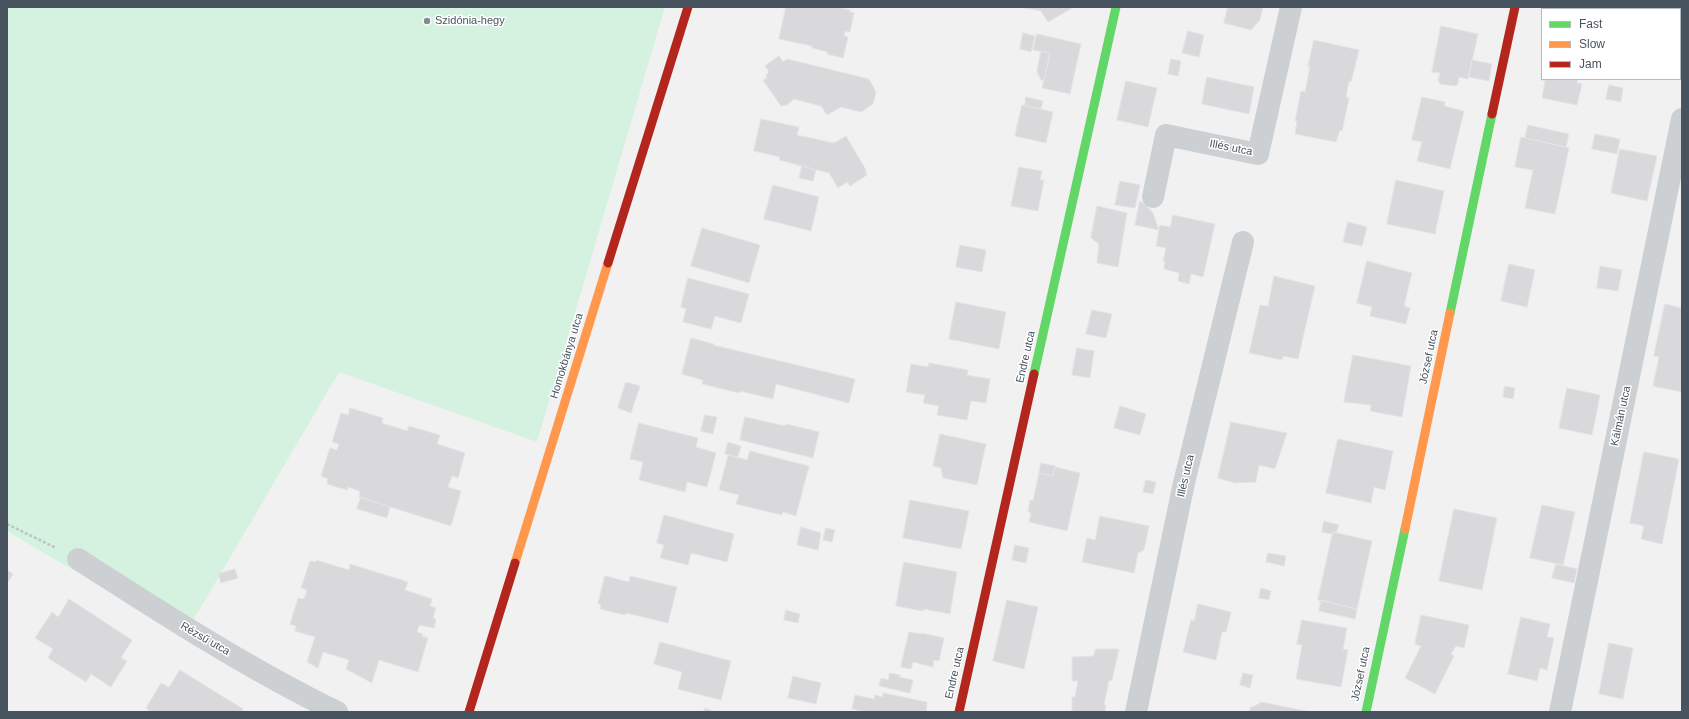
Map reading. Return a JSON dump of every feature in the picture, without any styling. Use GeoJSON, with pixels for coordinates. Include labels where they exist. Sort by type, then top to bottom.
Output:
{"type":"FeatureCollection","features":[{"type":"Feature","properties":{"kind":"street","name":"Homokbánya utca"},"geometry":{"type":"LineString","coordinates":[[469,712],[688,7]]}},
{"type":"Feature","properties":{"kind":"street","name":"Endre utca"},"geometry":{"type":"LineString","coordinates":[[959,712],[1116,7]]}},
{"type":"Feature","properties":{"kind":"street","name":"Illés utca"},"geometry":{"type":"LineString","coordinates":[[1153,197],[1166,135],[1258,154],[1291,7]]}},
{"type":"Feature","properties":{"kind":"street","name":"József utca"},"geometry":{"type":"LineString","coordinates":[[1366,712],[1515,7]]}},
{"type":"Feature","properties":{"kind":"street","name":"Kálmán utca"},"geometry":{"type":"LineString","coordinates":[[1560,712],[1682,120]]}},
{"type":"Feature","properties":{"kind":"street","name":"Illés utca"},"geometry":{"type":"LineString","coordinates":[[1136,712],[1184,483],[1243,242]]}},
{"type":"Feature","properties":{"kind":"street","name":"Rézsű utca"},"geometry":{"type":"LineString","coordinates":[[78,559],[165,615],[296,692],[338,712]]}},
{"type":"Feature","properties":{"kind":"path"},"geometry":{"type":"LineString","coordinates":[[7,524],[78,559]]}},
{"type":"Feature","properties":{"kind":"green space"},"geometry":{"type":"Polygon","coordinates":[[[7,7],[665,7],[537,442],[339,372],[184,636],[7,531],[7,7]]]}},
{"type":"Feature","properties":{"kind":"building"},"geometry":{"type":"Polygon","coordinates":[[[786,7],[836,7],[850,10],[850,12],[854,13],[850,32],[845,31],[844,36],[848,37],[843,58],[827,54],[828,52],[812,48],[812,46],[779,39],[786,7]]]}},
{"type":"Feature","properties":{"kind":"building"},"geometry":{"type":"Polygon","coordinates":[[[1018,7],[1074,7],[1048,22],[1041,11],[1018,7]]]}},
{"type":"Feature","properties":{"kind":"building"},"geometry":{"type":"Polygon","coordinates":[[[1228,7],[1263,7],[1260,20],[1251,30],[1224,23],[1228,7]]]}},
{"type":"Feature","properties":{"kind":"building"},"geometry":{"type":"Polygon","coordinates":[[[1595,7],[1619,7],[1619,8],[1595,7]]]}},
{"type":"Feature","properties":{"kind":"building"},"geometry":{"type":"Polygon","coordinates":[[[1441,26],[1478,34],[1468,79],[1459,77],[1458,84],[1455,86],[1440,84],[1438,80],[1440,73],[1432,72],[1441,26]]]}},
{"type":"Feature","properties":{"kind":"building"},"geometry":{"type":"Polygon","coordinates":[[[1188,31],[1204,35],[1199,57],[1182,53],[1188,31]]]}},
{"type":"Feature","properties":{"kind":"building"},"geometry":{"type":"Polygon","coordinates":[[[1023,33],[1035,36],[1031,52],[1020,49],[1023,33]]]}},
{"type":"Feature","properties":{"kind":"building"},"geometry":{"type":"Polygon","coordinates":[[[1037,34],[1081,44],[1070,94],[1042,88],[1050,53],[1033,50],[1037,34]]]}},
{"type":"Feature","properties":{"kind":"building"},"geometry":{"type":"Polygon","coordinates":[[[1314,40],[1359,50],[1351,82],[1349,81],[1346,97],[1349,98],[1342,131],[1340,130],[1336,142],[1295,134],[1297,121],[1295,121],[1301,91],[1305,92],[1310,67],[1308,67],[1314,40]]]}},
{"type":"Feature","properties":{"kind":"building"},"geometry":{"type":"Polygon","coordinates":[[[1041,51],[1050,53],[1044,81],[1041,80],[1037,72],[1041,51]]]}},
{"type":"Feature","properties":{"kind":"building"},"geometry":{"type":"Polygon","coordinates":[[[779,56],[783,62],[787,59],[869,79],[876,92],[873,104],[861,112],[841,107],[827,115],[821,106],[794,99],[787,105],[781,106],[763,80],[767,78],[766,75],[769,72],[765,66],[779,56]]]}},
{"type":"Feature","properties":{"kind":"building"},"geometry":{"type":"Polygon","coordinates":[[[1171,59],[1181,61],[1178,76],[1168,74],[1171,59]]]}},
{"type":"Feature","properties":{"kind":"building"},"geometry":{"type":"Polygon","coordinates":[[[1472,60],[1492,64],[1489,81],[1469,77],[1472,60]]]}},
{"type":"Feature","properties":{"kind":"building"},"geometry":{"type":"Polygon","coordinates":[[[1207,77],[1254,87],[1249,114],[1202,104],[1207,77]]]}},
{"type":"Feature","properties":{"kind":"building"},"geometry":{"type":"Polygon","coordinates":[[[1541,80],[1578,80],[1577,83],[1582,84],[1577,105],[1542,98],[1545,81],[1541,80]]]}},
{"type":"Feature","properties":{"kind":"building"},"geometry":{"type":"Polygon","coordinates":[[[1126,81],[1157,88],[1148,127],[1117,120],[1126,81]]]}},
{"type":"Feature","properties":{"kind":"building"},"geometry":{"type":"Polygon","coordinates":[[[1609,85],[1623,88],[1621,102],[1606,99],[1609,85]]]}},
{"type":"Feature","properties":{"kind":"building"},"geometry":{"type":"Polygon","coordinates":[[[1026,97],[1043,101],[1041,109],[1025,106],[1026,97]]]}},
{"type":"Feature","properties":{"kind":"building"},"geometry":{"type":"Polygon","coordinates":[[[1422,97],[1445,102],[1444,106],[1464,111],[1450,169],[1417,161],[1422,142],[1412,140],[1422,97]]]}},
{"type":"Feature","properties":{"kind":"building"},"geometry":{"type":"Polygon","coordinates":[[[1022,105],[1053,112],[1046,143],[1015,136],[1022,105]]]}},
{"type":"Feature","properties":{"kind":"building"},"geometry":{"type":"Polygon","coordinates":[[[761,119],[799,127],[797,135],[834,143],[846,136],[866,170],[867,175],[850,186],[847,182],[838,188],[829,173],[779,160],[780,157],[754,151],[761,119]]]}},
{"type":"Feature","properties":{"kind":"building"},"geometry":{"type":"Polygon","coordinates":[[[1528,125],[1569,134],[1566,147],[1525,138],[1528,125]]]}},
{"type":"Feature","properties":{"kind":"building"},"geometry":{"type":"Polygon","coordinates":[[[1595,134],[1620,139],[1617,154],[1592,149],[1595,134]]]}},
{"type":"Feature","properties":{"kind":"building"},"geometry":{"type":"Polygon","coordinates":[[[1521,137],[1569,148],[1555,214],[1525,208],[1533,170],[1515,167],[1521,137]]]}},
{"type":"Feature","properties":{"kind":"building"},"geometry":{"type":"Polygon","coordinates":[[[1620,149],[1657,156],[1647,201],[1611,193],[1620,149]]]}},
{"type":"Feature","properties":{"kind":"building"},"geometry":{"type":"Polygon","coordinates":[[[802,166],[816,170],[813,181],[799,178],[802,166]]]}},
{"type":"Feature","properties":{"kind":"building"},"geometry":{"type":"Polygon","coordinates":[[[1019,167],[1042,171],[1040,180],[1044,180],[1038,211],[1011,206],[1019,167]]]}},
{"type":"Feature","properties":{"kind":"building"},"geometry":{"type":"Polygon","coordinates":[[[1396,180],[1444,191],[1435,234],[1387,224],[1396,180]]]}},
{"type":"Feature","properties":{"kind":"building"},"geometry":{"type":"Polygon","coordinates":[[[1120,181],[1140,185],[1135,208],[1115,205],[1120,181]]]}},
{"type":"Feature","properties":{"kind":"building"},"geometry":{"type":"Polygon","coordinates":[[[773,185],[819,197],[811,231],[764,219],[773,185]]]}},
{"type":"Feature","properties":{"kind":"building"},"geometry":{"type":"Polygon","coordinates":[[[1140,201],[1153,213],[1159,230],[1135,225],[1140,201]]]}},
{"type":"Feature","properties":{"kind":"building"},"geometry":{"type":"Polygon","coordinates":[[[1097,206],[1127,213],[1118,267],[1097,263],[1099,244],[1091,238],[1097,206]]]}},
{"type":"Feature","properties":{"kind":"building"},"geometry":{"type":"Polygon","coordinates":[[[1173,215],[1215,224],[1203,277],[1191,274],[1189,284],[1178,281],[1179,273],[1164,269],[1165,261],[1163,261],[1166,248],[1156,246],[1160,225],[1170,227],[1173,215]]]}},
{"type":"Feature","properties":{"kind":"building"},"geometry":{"type":"Polygon","coordinates":[[[1348,222],[1367,227],[1362,246],[1343,242],[1348,222]]]}},
{"type":"Feature","properties":{"kind":"building"},"geometry":{"type":"Polygon","coordinates":[[[702,228],[760,245],[749,283],[691,266],[702,228]]]}},
{"type":"Feature","properties":{"kind":"building"},"geometry":{"type":"Polygon","coordinates":[[[960,245],[986,250],[982,272],[956,267],[960,245]]]}},
{"type":"Feature","properties":{"kind":"building"},"geometry":{"type":"Polygon","coordinates":[[[1367,261],[1412,273],[1404,306],[1410,308],[1406,324],[1370,316],[1372,307],[1357,303],[1367,261]]]}},
{"type":"Feature","properties":{"kind":"building"},"geometry":{"type":"Polygon","coordinates":[[[1509,264],[1535,270],[1527,307],[1501,301],[1509,264]]]}},
{"type":"Feature","properties":{"kind":"building"},"geometry":{"type":"Polygon","coordinates":[[[1600,266],[1622,270],[1618,291],[1597,288],[1600,266]]]}},
{"type":"Feature","properties":{"kind":"building"},"geometry":{"type":"Polygon","coordinates":[[[1274,276],[1315,286],[1298,359],[1283,356],[1282,360],[1249,353],[1260,305],[1268,306],[1274,276]]]}},
{"type":"Feature","properties":{"kind":"building"},"geometry":{"type":"Polygon","coordinates":[[[688,278],[749,294],[741,323],[715,316],[711,329],[683,322],[686,309],[681,307],[688,278]]]}},
{"type":"Feature","properties":{"kind":"building"},"geometry":{"type":"Polygon","coordinates":[[[956,302],[1006,312],[999,349],[949,339],[956,302]]]}},
{"type":"Feature","properties":{"kind":"building"},"geometry":{"type":"Polygon","coordinates":[[[1665,304],[1682,308],[1682,392],[1653,386],[1659,357],[1654,356],[1665,304]]]}},
{"type":"Feature","properties":{"kind":"building"},"geometry":{"type":"Polygon","coordinates":[[[1092,310],[1112,314],[1106,338],[1086,334],[1092,310]]]}},
{"type":"Feature","properties":{"kind":"building"},"geometry":{"type":"Polygon","coordinates":[[[691,338],[714,344],[713,345],[855,379],[849,403],[776,384],[773,399],[702,384],[703,380],[682,374],[691,338]]]}},
{"type":"Feature","properties":{"kind":"building"},"geometry":{"type":"Polygon","coordinates":[[[1077,348],[1094,351],[1090,378],[1072,375],[1077,348]]]}},
{"type":"Feature","properties":{"kind":"building"},"geometry":{"type":"Polygon","coordinates":[[[1353,355],[1411,366],[1402,417],[1370,411],[1371,405],[1344,402],[1353,355]]]}},
{"type":"Feature","properties":{"kind":"building"},"geometry":{"type":"Polygon","coordinates":[[[929,363],[968,370],[967,375],[990,379],[986,403],[971,401],[967,420],[937,415],[939,406],[923,403],[925,395],[906,392],[911,364],[928,367],[929,363]]]}},
{"type":"Feature","properties":{"kind":"building"},"geometry":{"type":"Polygon","coordinates":[[[626,382],[640,386],[631,413],[618,408],[626,382]]]}},
{"type":"Feature","properties":{"kind":"building"},"geometry":{"type":"Polygon","coordinates":[[[1505,386],[1515,388],[1513,399],[1503,397],[1505,386]]]}},
{"type":"Feature","properties":{"kind":"building"},"geometry":{"type":"Polygon","coordinates":[[[1567,388],[1600,395],[1592,435],[1559,428],[1567,388]]]}},
{"type":"Feature","properties":{"kind":"building"},"geometry":{"type":"Polygon","coordinates":[[[1120,406],[1146,414],[1140,435],[1114,428],[1120,406]]]}},
{"type":"Feature","properties":{"kind":"building"},"geometry":{"type":"Polygon","coordinates":[[[350,408],[383,418],[382,423],[407,431],[409,426],[440,435],[437,444],[465,453],[458,478],[452,476],[448,487],[461,491],[451,526],[359,497],[360,491],[348,487],[347,490],[327,484],[328,479],[321,476],[330,448],[337,450],[339,444],[332,442],[341,413],[348,415],[350,408]]]}},
{"type":"Feature","properties":{"kind":"building"},"geometry":{"type":"Polygon","coordinates":[[[705,415],[717,417],[713,434],[701,431],[705,415]]]}},
{"type":"Feature","properties":{"kind":"building"},"geometry":{"type":"Polygon","coordinates":[[[745,417],[785,426],[786,424],[819,432],[813,458],[740,440],[745,417]]]}},
{"type":"Feature","properties":{"kind":"building"},"geometry":{"type":"Polygon","coordinates":[[[1231,422],[1287,433],[1275,469],[1259,465],[1256,482],[1235,483],[1218,478],[1231,422]]]}},
{"type":"Feature","properties":{"kind":"building"},"geometry":{"type":"Polygon","coordinates":[[[639,423],[698,438],[696,447],[716,453],[707,487],[687,482],[685,492],[639,480],[643,462],[630,459],[639,423]]]}},
{"type":"Feature","properties":{"kind":"building"},"geometry":{"type":"Polygon","coordinates":[[[940,434],[986,444],[977,485],[943,478],[941,468],[933,466],[940,434]]]}},
{"type":"Feature","properties":{"kind":"building"},"geometry":{"type":"Polygon","coordinates":[[[1338,439],[1393,451],[1385,490],[1374,487],[1371,503],[1326,493],[1338,439]]]}},
{"type":"Feature","properties":{"kind":"building"},"geometry":{"type":"Polygon","coordinates":[[[728,442],[741,446],[738,457],[725,454],[728,442]]]}},
{"type":"Feature","properties":{"kind":"building"},"geometry":{"type":"Polygon","coordinates":[[[750,451],[809,466],[796,516],[783,512],[782,515],[736,504],[739,495],[719,490],[728,455],[747,460],[750,451]]]}},
{"type":"Feature","properties":{"kind":"building"},"geometry":{"type":"Polygon","coordinates":[[[1644,452],[1679,459],[1662,544],[1641,539],[1644,526],[1630,523],[1644,452]]]}},
{"type":"Feature","properties":{"kind":"building"},"geometry":{"type":"Polygon","coordinates":[[[1041,463],[1055,466],[1053,476],[1039,473],[1041,463]]]}},
{"type":"Feature","properties":{"kind":"building"},"geometry":{"type":"Polygon","coordinates":[[[1055,467],[1080,473],[1067,531],[1029,522],[1031,513],[1028,512],[1030,500],[1033,501],[1039,473],[1053,476],[1055,467]]]}},
{"type":"Feature","properties":{"kind":"building"},"geometry":{"type":"Polygon","coordinates":[[[1146,480],[1156,482],[1153,494],[1143,492],[1146,480]]]}},
{"type":"Feature","properties":{"kind":"building"},"geometry":{"type":"Polygon","coordinates":[[[361,497],[390,507],[387,518],[357,509],[361,497]]]}},
{"type":"Feature","properties":{"kind":"building"},"geometry":{"type":"Polygon","coordinates":[[[910,500],[969,511],[961,549],[903,538],[910,500]]]}},
{"type":"Feature","properties":{"kind":"building"},"geometry":{"type":"Polygon","coordinates":[[[1542,505],[1575,512],[1563,565],[1530,558],[1542,505]]]}},
{"type":"Feature","properties":{"kind":"building"},"geometry":{"type":"Polygon","coordinates":[[[1454,509],[1497,518],[1482,590],[1439,581],[1454,509]]]}},
{"type":"Feature","properties":{"kind":"building"},"geometry":{"type":"Polygon","coordinates":[[[664,515],[734,534],[727,562],[691,553],[688,565],[660,558],[664,545],[657,543],[664,515]]]}},
{"type":"Feature","properties":{"kind":"building"},"geometry":{"type":"Polygon","coordinates":[[[1100,516],[1149,526],[1144,550],[1138,553],[1134,573],[1082,562],[1087,538],[1095,540],[1100,516]]]}},
{"type":"Feature","properties":{"kind":"building"},"geometry":{"type":"Polygon","coordinates":[[[1324,521],[1339,525],[1336,533],[1333,532],[1332,534],[1322,532],[1324,521]]]}},
{"type":"Feature","properties":{"kind":"building"},"geometry":{"type":"Polygon","coordinates":[[[801,527],[821,533],[818,550],[797,545],[801,527]]]}},
{"type":"Feature","properties":{"kind":"building"},"geometry":{"type":"Polygon","coordinates":[[[826,528],[835,530],[832,542],[823,540],[826,528]]]}},
{"type":"Feature","properties":{"kind":"building"},"geometry":{"type":"Polygon","coordinates":[[[1333,532],[1372,541],[1357,609],[1318,600],[1333,532]]]}},
{"type":"Feature","properties":{"kind":"building"},"geometry":{"type":"Polygon","coordinates":[[[1015,545],[1029,548],[1026,563],[1012,560],[1015,545]]]}},
{"type":"Feature","properties":{"kind":"building"},"geometry":{"type":"Polygon","coordinates":[[[1268,553],[1286,556],[1284,566],[1266,562],[1268,553]]]}},
{"type":"Feature","properties":{"kind":"building"},"geometry":{"type":"Polygon","coordinates":[[[316,560],[349,570],[350,564],[408,582],[405,590],[432,599],[430,606],[436,608],[433,618],[436,619],[434,628],[419,625],[417,632],[428,638],[418,672],[379,660],[372,683],[346,669],[349,660],[323,652],[318,668],[307,662],[315,637],[295,631],[296,626],[290,624],[298,598],[304,599],[307,590],[301,588],[310,561],[316,562],[316,560]]]}},
{"type":"Feature","properties":{"kind":"building"},"geometry":{"type":"Polygon","coordinates":[[[904,562],[957,572],[950,614],[896,606],[904,562]]]}},
{"type":"Feature","properties":{"kind":"building"},"geometry":{"type":"Polygon","coordinates":[[[1556,564],[1577,569],[1574,583],[1552,578],[1556,564]]]}},
{"type":"Feature","properties":{"kind":"building"},"geometry":{"type":"Polygon","coordinates":[[[235,569],[238,578],[221,583],[218,574],[235,569]]]}},
{"type":"Feature","properties":{"kind":"building"},"geometry":{"type":"Polygon","coordinates":[[[7,570],[13,574],[7,584],[7,570]]]}},
{"type":"Feature","properties":{"kind":"building"},"geometry":{"type":"Polygon","coordinates":[[[605,576],[629,582],[630,576],[677,587],[668,623],[626,613],[625,615],[600,609],[601,604],[598,604],[605,576]]]}},
{"type":"Feature","properties":{"kind":"building"},"geometry":{"type":"Polygon","coordinates":[[[1261,588],[1271,591],[1269,600],[1259,598],[1261,588]]]}},
{"type":"Feature","properties":{"kind":"building"},"geometry":{"type":"Polygon","coordinates":[[[69,599],[132,640],[121,658],[127,661],[111,687],[91,674],[86,682],[48,658],[53,649],[35,638],[52,612],[58,617],[69,599]]]}},
{"type":"Feature","properties":{"kind":"building"},"geometry":{"type":"Polygon","coordinates":[[[1007,600],[1038,607],[1024,669],[993,661],[1007,600]]]}},
{"type":"Feature","properties":{"kind":"building"},"geometry":{"type":"Polygon","coordinates":[[[1321,600],[1357,609],[1355,619],[1319,611],[1321,600]]]}},
{"type":"Feature","properties":{"kind":"building"},"geometry":{"type":"Polygon","coordinates":[[[1198,604],[1231,612],[1226,632],[1222,632],[1216,660],[1183,652],[1191,620],[1194,621],[1198,604]]]}},
{"type":"Feature","properties":{"kind":"building"},"geometry":{"type":"Polygon","coordinates":[[[786,610],[800,614],[798,623],[784,620],[786,610]]]}},
{"type":"Feature","properties":{"kind":"building"},"geometry":{"type":"Polygon","coordinates":[[[1421,615],[1469,625],[1464,648],[1456,646],[1451,654],[1454,656],[1435,694],[1405,678],[1421,646],[1415,644],[1421,615]]]}},
{"type":"Feature","properties":{"kind":"building"},"geometry":{"type":"Polygon","coordinates":[[[1521,617],[1550,624],[1547,637],[1554,638],[1547,670],[1540,668],[1537,681],[1508,674],[1521,617]]]}},
{"type":"Feature","properties":{"kind":"building"},"geometry":{"type":"Polygon","coordinates":[[[1302,620],[1347,628],[1343,649],[1348,650],[1341,687],[1296,679],[1302,645],[1297,644],[1302,620]]]}},
{"type":"Feature","properties":{"kind":"building"},"geometry":{"type":"Polygon","coordinates":[[[909,632],[944,638],[939,661],[934,660],[933,667],[913,662],[911,669],[901,667],[909,632]]]}},
{"type":"Feature","properties":{"kind":"building"},"geometry":{"type":"Polygon","coordinates":[[[660,642],[731,661],[721,700],[678,689],[682,672],[654,664],[660,642]]]}},
{"type":"Feature","properties":{"kind":"building"},"geometry":{"type":"Polygon","coordinates":[[[1609,643],[1633,648],[1623,699],[1599,694],[1609,643]]]}},
{"type":"Feature","properties":{"kind":"building"},"geometry":{"type":"Polygon","coordinates":[[[1096,649],[1119,649],[1112,680],[1109,681],[1104,704],[1106,705],[1105,712],[1072,712],[1072,697],[1075,697],[1078,681],[1072,681],[1072,657],[1093,656],[1096,649]]]}},
{"type":"Feature","properties":{"kind":"building"},"geometry":{"type":"Polygon","coordinates":[[[180,670],[243,709],[241,712],[151,712],[146,708],[161,683],[169,687],[180,670]]]}},
{"type":"Feature","properties":{"kind":"building"},"geometry":{"type":"Polygon","coordinates":[[[890,673],[900,675],[899,677],[913,680],[910,693],[879,686],[881,678],[888,680],[890,673]]]}},
{"type":"Feature","properties":{"kind":"building"},"geometry":{"type":"Polygon","coordinates":[[[1243,673],[1253,675],[1250,688],[1240,685],[1243,673]]]}},
{"type":"Feature","properties":{"kind":"building"},"geometry":{"type":"Polygon","coordinates":[[[793,676],[821,683],[816,704],[788,698],[793,676]]]}},
{"type":"Feature","properties":{"kind":"building"},"geometry":{"type":"Polygon","coordinates":[[[883,693],[927,702],[926,712],[866,712],[852,709],[855,695],[874,699],[875,695],[883,697],[883,693]]]}},
{"type":"Feature","properties":{"kind":"building"},"geometry":{"type":"Polygon","coordinates":[[[1261,702],[1311,712],[1249,712],[1250,708],[1261,702]]]}},
{"type":"Feature","properties":{"kind":"building"},"geometry":{"type":"Polygon","coordinates":[[[705,708],[716,712],[704,712],[705,708]]]}},
{"type":"Feature","properties":{"kind":"traffic: fast"},"geometry":{"type":"LineString","coordinates":[[1034,374],[1116,7]]}},
{"type":"Feature","properties":{"kind":"traffic: fast"},"geometry":{"type":"LineString","coordinates":[[1450,313],[1492,114]]}},
{"type":"Feature","properties":{"kind":"traffic: fast"},"geometry":{"type":"LineString","coordinates":[[1366,712],[1405,529]]}},
{"type":"Feature","properties":{"kind":"traffic: slow"},"geometry":{"type":"LineString","coordinates":[[515,563],[608,263]]}},
{"type":"Feature","properties":{"kind":"traffic: slow"},"geometry":{"type":"LineString","coordinates":[[1405,529],[1450,313]]}},
{"type":"Feature","properties":{"kind":"traffic: jam"},"geometry":{"type":"LineString","coordinates":[[608,263],[688,7]]}},
{"type":"Feature","properties":{"kind":"traffic: jam"},"geometry":{"type":"LineString","coordinates":[[1492,114],[1515,7]]}},
{"type":"Feature","properties":{"kind":"traffic: jam"},"geometry":{"type":"LineString","coordinates":[[959,712],[1034,374]]}},
{"type":"Feature","properties":{"kind":"traffic: jam"},"geometry":{"type":"LineString","coordinates":[[469,712],[515,563]]}},
{"type":"Feature","properties":{"kind":"place","name":"Szidónia-hegy"},"geometry":{"type":"Point","coordinates":[427,21]}}]}
